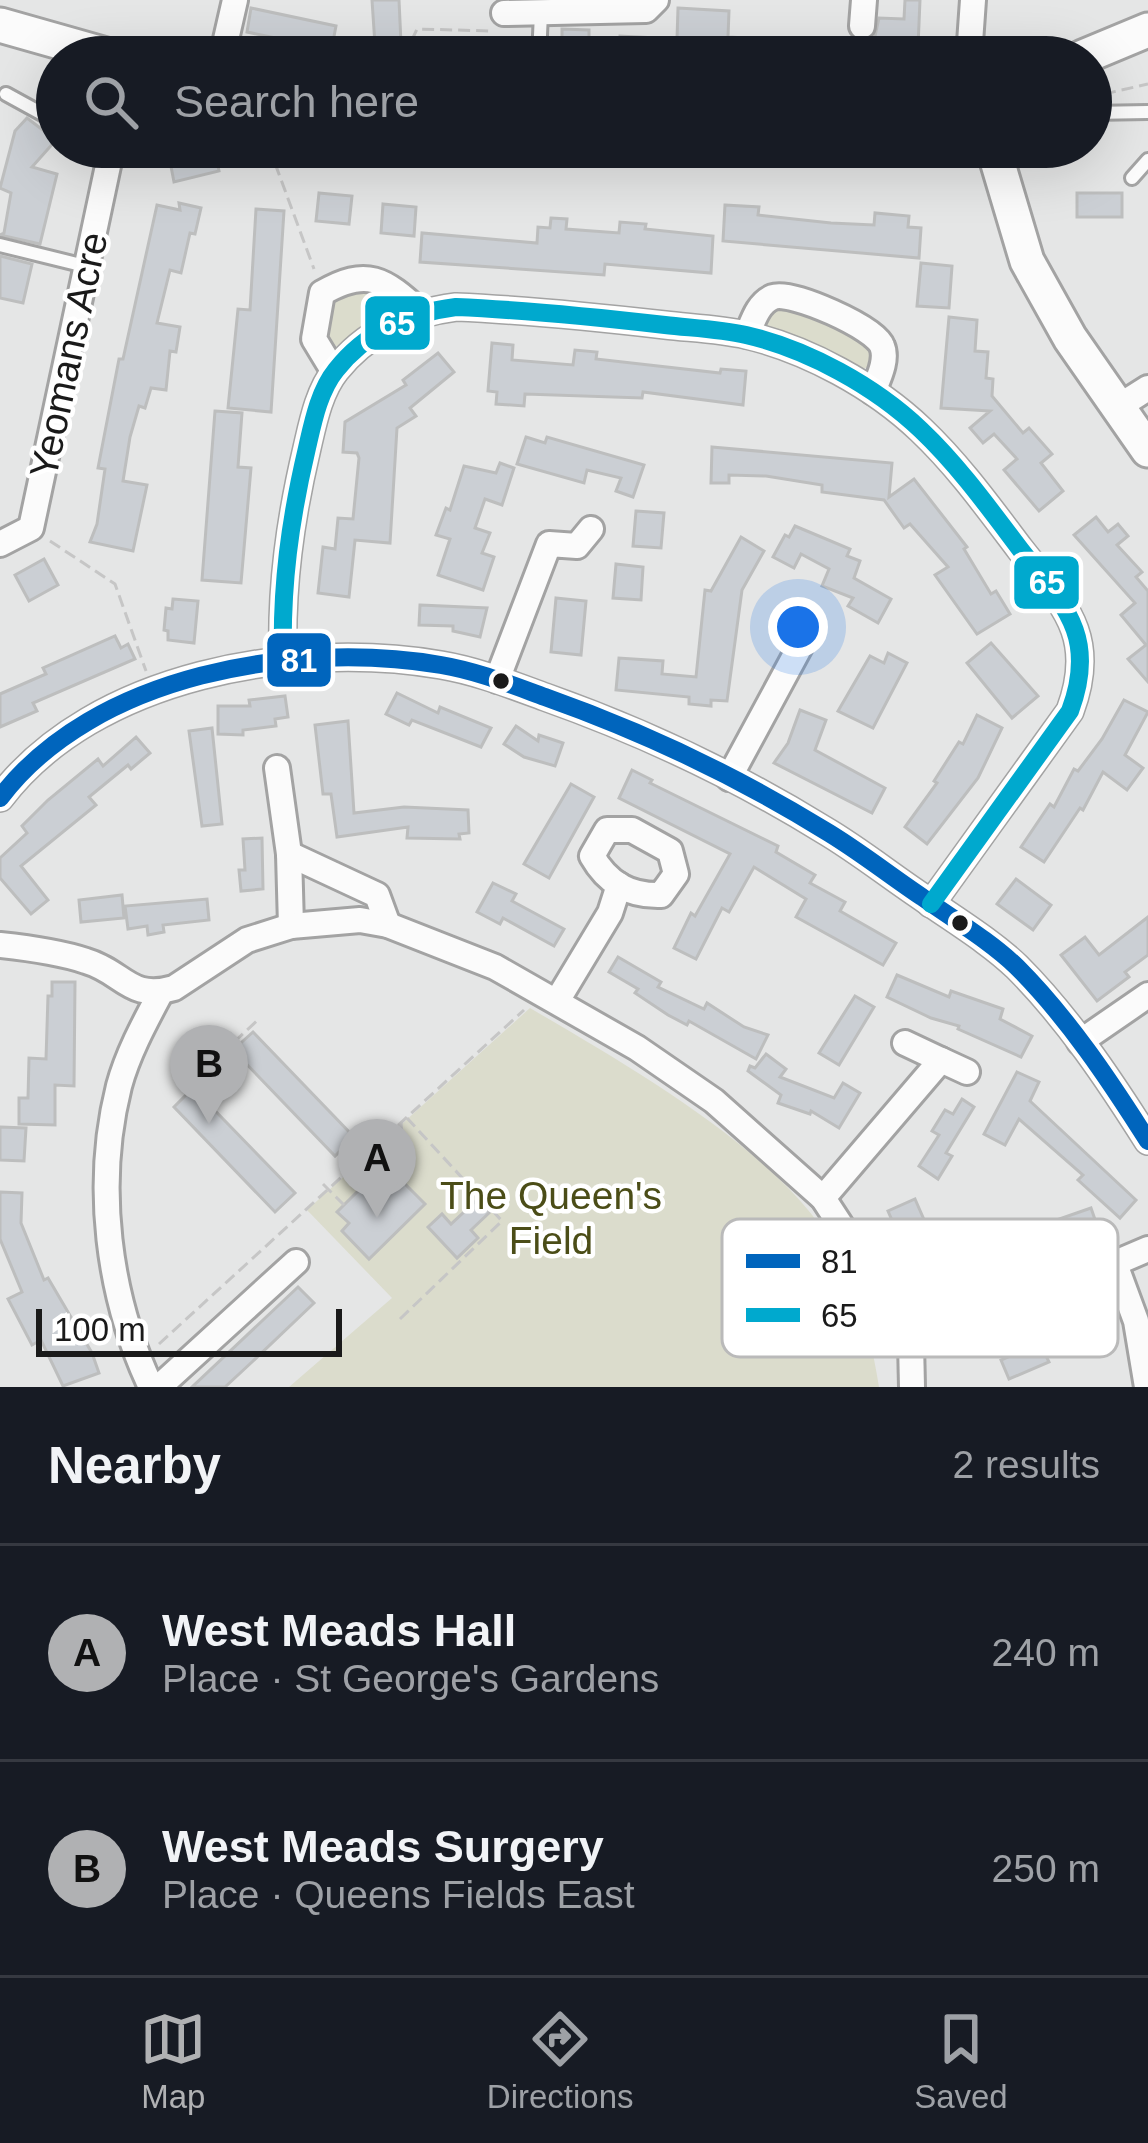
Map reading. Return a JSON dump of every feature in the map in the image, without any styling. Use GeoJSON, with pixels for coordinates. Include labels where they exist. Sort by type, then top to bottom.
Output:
{"type":"FeatureCollection","features":[{"type":"Feature","properties":{"kind":"main road"},"geometry":{"type":"LineString","coordinates":[[0,25],[39,36]]}},
{"type":"Feature","properties":{"kind":"main road"},"geometry":{"type":"LineString","coordinates":[[1112,45],[1148,30]]}},
{"type":"Feature","properties":{"kind":"main road"},"geometry":{"type":"LineString","coordinates":[[1000,168],[1028,260],[1070,338],[1148,451]]}},
{"type":"Feature","properties":{"kind":"street"},"geometry":{"type":"LineString","coordinates":[[227,36],[235,0]]}},
{"type":"Feature","properties":{"kind":"street"},"geometry":{"type":"LineString","coordinates":[[504,13],[646,10],[656,0]]}},
{"type":"Feature","properties":{"kind":"street"},"geometry":{"type":"LineString","coordinates":[[970,36],[973,0]]}},
{"type":"Feature","properties":{"kind":"street","name":"Yeomans Acre"},"geometry":{"type":"LineString","coordinates":[[0,544],[32,528],[108,168]]}},
{"type":"Feature","properties":{"kind":"street"},"geometry":{"type":"LineString","coordinates":[[334,372],[314,339],[322,293],[362,277],[382,281],[419,311]]}},
{"type":"Feature","properties":{"kind":"street"},"geometry":{"type":"LineString","coordinates":[[747,335],[760,308],[771,297],[787,295],[870,330],[883,346],[883,365],[873,392]]}},
{"type":"Feature","properties":{"kind":"street"},"geometry":{"type":"LineString","coordinates":[[283,660],[284,560],[316,412],[334,372],[370,337],[419,311],[456,307],[747,335],[820,363],[873,392],[920,428],[966,479],[1069,615],[1081,645],[1082,679],[1070,710],[931,904]]}},
{"type":"Feature","properties":{"kind":"street"},"geometry":{"type":"LineString","coordinates":[[1118,407],[1148,388]]}},
{"type":"Feature","properties":{"kind":"street"},"geometry":{"type":"LineString","coordinates":[[496,680],[538,540],[577,546],[591,529]]}},
{"type":"Feature","properties":{"kind":"street"},"geometry":{"type":"LineString","coordinates":[[729,778],[803,641]]}},
{"type":"Feature","properties":{"kind":"street"},"geometry":{"type":"LineString","coordinates":[[0,798],[21,771],[82,725],[152,690],[283,660],[375,658],[443,665],[496,680],[624,728],[729,778],[825,830],[931,904],[1016,966],[1080,1042],[1148,1141]]}},
{"type":"Feature","properties":{"kind":"street"},"geometry":{"type":"LineString","coordinates":[[277,768],[289,854],[291,926]]}},
{"type":"Feature","properties":{"kind":"street"},"geometry":{"type":"LineString","coordinates":[[289,854],[377,895],[388,925]]}},
{"type":"Feature","properties":{"kind":"street"},"geometry":{"type":"LineString","coordinates":[[550,997],[610,913],[619,885]]}},
{"type":"Feature","properties":{"kind":"street"},"geometry":{"type":"LineString","coordinates":[[0,944],[82,959],[140,992],[160,992],[174,988],[247,940],[291,926],[360,920],[388,925],[494,967],[637,1048],[714,1101],[823,1198],[837,1219]]}},
{"type":"Feature","properties":{"kind":"street"},"geometry":{"type":"LineString","coordinates":[[160,992],[120,1083],[107,1181],[114,1283],[140,1362],[155,1387],[296,1262]]}},
{"type":"Feature","properties":{"kind":"street"},"geometry":{"type":"LineString","coordinates":[[1080,1042],[1148,995]]}},
{"type":"Feature","properties":{"kind":"street"},"geometry":{"type":"LineString","coordinates":[[905,1043],[967,1072]]}},
{"type":"Feature","properties":{"kind":"street"},"geometry":{"type":"LineString","coordinates":[[823,1198],[941,1060]]}},
{"type":"Feature","properties":{"kind":"street"},"geometry":{"type":"LineString","coordinates":[[1118,1263],[1148,1249]]}},
{"type":"Feature","properties":{"kind":"street"},"geometry":{"type":"LineString","coordinates":[[1118,1272],[1136,1321],[1147,1387]]}},
{"type":"Feature","properties":{"kind":"street"},"geometry":{"type":"LineString","coordinates":[[911,1357],[912,1387]]}},
{"type":"Feature","properties":{"kind":"lane"},"geometry":{"type":"LineString","coordinates":[[540,36],[541,11]]}},
{"type":"Feature","properties":{"kind":"lane"},"geometry":{"type":"LineString","coordinates":[[6,94],[36,110]]}},
{"type":"Feature","properties":{"kind":"lane"},"geometry":{"type":"LineString","coordinates":[[1112,113],[1148,112]]}},
{"type":"Feature","properties":{"kind":"lane"},"geometry":{"type":"LineString","coordinates":[[1132,178],[1148,160]]}},
{"type":"Feature","properties":{"kind":"lane"},"geometry":{"type":"LineString","coordinates":[[0,245],[87,267]]}},
{"type":"Feature","properties":{"kind":"path"},"geometry":{"type":"LineString","coordinates":[[414,36],[417,29],[502,32],[504,13]]}},
{"type":"Feature","properties":{"kind":"path"},"geometry":{"type":"LineString","coordinates":[[1112,93],[1148,84]]}},
{"type":"Feature","properties":{"kind":"path"},"geometry":{"type":"LineString","coordinates":[[277,168],[322,293]]}},
{"type":"Feature","properties":{"kind":"path"},"geometry":{"type":"LineString","coordinates":[[32,528],[115,584],[152,690]]}},
{"type":"Feature","properties":{"kind":"path"},"geometry":{"type":"LineString","coordinates":[[140,1362],[404,1119],[550,997]]}},
{"type":"Feature","properties":{"kind":"path"},"geometry":{"type":"LineString","coordinates":[[234,1042],[260,1018]]}},
{"type":"Feature","properties":{"kind":"path"},"geometry":{"type":"LineString","coordinates":[[401,1179],[406,1174],[404,1119]]}},
{"type":"Feature","properties":{"kind":"path"},"geometry":{"type":"LineString","coordinates":[[400,1318],[502,1221],[404,1119]]}},
{"type":"Feature","properties":{"kind":"path"},"geometry":{"type":"LineString","coordinates":[[323,1184],[344,1205]]}},
{"type":"Feature","properties":{"kind":"green space"},"geometry":{"type":"Polygon","coordinates":[[[366,286],[388,299],[386,314],[335,347],[324,337],[331,308],[339,298],[366,286]]]}},
{"type":"Feature","properties":{"kind":"green space"},"geometry":{"type":"Polygon","coordinates":[[[785,303],[869,339],[875,353],[872,365],[859,371],[767,331],[762,321],[766,310],[785,303]]]}},
{"type":"Feature","properties":{"kind":"green space","name":"The Queen's Field"},"geometry":{"type":"Polygon","coordinates":[[[530,1008],[689,1106],[765,1166],[815,1219],[722,1219],[722,1357],[873,1357],[879,1387],[289,1387],[392,1298],[307,1210],[530,1008]]]}},
{"type":"Feature","properties":{"kind":"building"},"geometry":{"type":"Polygon","coordinates":[[[372,0],[399,0],[401,36],[374,36],[372,0]]]}},
{"type":"Feature","properties":{"kind":"building"},"geometry":{"type":"Polygon","coordinates":[[[905,0],[920,0],[918,36],[875,36],[879,18],[904,19],[905,0]]]}},
{"type":"Feature","properties":{"kind":"building"},"geometry":{"type":"Polygon","coordinates":[[[251,8],[336,26],[334,36],[247,32],[251,8]]]}},
{"type":"Feature","properties":{"kind":"building"},"geometry":{"type":"Polygon","coordinates":[[[678,8],[729,11],[728,36],[677,36],[678,8]]]}},
{"type":"Feature","properties":{"kind":"building"},"geometry":{"type":"Polygon","coordinates":[[[562,29],[589,30],[589,36],[562,36],[562,29]]]}},
{"type":"Feature","properties":{"kind":"building"},"geometry":{"type":"Polygon","coordinates":[[[27,118],[36,125],[32,167],[57,174],[40,244],[0,235],[11,193],[0,188],[15,131],[27,118]]]}},
{"type":"Feature","properties":{"kind":"building"},"geometry":{"type":"Polygon","coordinates":[[[171,168],[218,168],[219,171],[174,182],[171,168]]]}},
{"type":"Feature","properties":{"kind":"building"},"geometry":{"type":"Polygon","coordinates":[[[319,193],[352,196],[349,224],[316,221],[319,193]]]}},
{"type":"Feature","properties":{"kind":"building"},"geometry":{"type":"Polygon","coordinates":[[[1077,193],[1122,193],[1122,217],[1077,217],[1077,193]]]}},
{"type":"Feature","properties":{"kind":"building"},"geometry":{"type":"Polygon","coordinates":[[[179,203],[201,208],[181,273],[170,270],[157,323],[180,327],[176,352],[170,351],[166,390],[151,388],[145,408],[139,406],[130,437],[123,481],[147,485],[133,551],[90,542],[105,469],[98,468],[157,205],[180,210],[179,203]]]}},
{"type":"Feature","properties":{"kind":"building"},"geometry":{"type":"Polygon","coordinates":[[[383,204],[416,207],[414,236],[381,233],[383,204]]]}},
{"type":"Feature","properties":{"kind":"building"},"geometry":{"type":"Polygon","coordinates":[[[725,205],[759,207],[758,215],[831,223],[874,225],[875,213],[909,216],[908,227],[921,228],[919,258],[723,241],[725,205]]]}},
{"type":"Feature","properties":{"kind":"building"},"geometry":{"type":"Polygon","coordinates":[[[256,209],[284,211],[271,412],[228,408],[238,309],[250,310],[256,209]]]}},
{"type":"Feature","properties":{"kind":"building"},"geometry":{"type":"Polygon","coordinates":[[[551,218],[567,219],[566,229],[619,233],[620,222],[713,236],[711,273],[605,264],[604,275],[420,262],[422,233],[537,243],[538,227],[550,228],[551,218]]]}},
{"type":"Feature","properties":{"kind":"building"},"geometry":{"type":"Polygon","coordinates":[[[0,256],[32,264],[23,303],[0,298],[0,256]]]}},
{"type":"Feature","properties":{"kind":"building"},"geometry":{"type":"Polygon","coordinates":[[[921,263],[952,266],[949,308],[917,306],[921,263]]]}},
{"type":"Feature","properties":{"kind":"building"},"geometry":{"type":"Polygon","coordinates":[[[949,317],[977,320],[975,351],[988,352],[986,378],[993,379],[992,396],[1023,433],[1029,428],[1052,454],[1041,463],[1063,491],[1039,511],[1004,470],[1017,459],[994,434],[983,443],[970,428],[990,411],[941,408],[949,317]]]}},
{"type":"Feature","properties":{"kind":"building"},"geometry":{"type":"Polygon","coordinates":[[[492,343],[513,345],[512,360],[573,365],[575,350],[597,352],[596,359],[720,373],[721,369],[746,371],[743,405],[643,392],[642,398],[525,394],[524,406],[496,404],[497,392],[488,391],[492,343]]]}},
{"type":"Feature","properties":{"kind":"building"},"geometry":{"type":"Polygon","coordinates":[[[438,353],[454,372],[410,408],[416,416],[397,428],[390,543],[355,540],[349,597],[318,593],[323,547],[335,549],[338,518],[353,519],[359,458],[357,453],[343,452],[345,422],[406,385],[403,380],[438,353]]]}},
{"type":"Feature","properties":{"kind":"building"},"geometry":{"type":"Polygon","coordinates":[[[215,411],[242,413],[238,467],[251,468],[241,583],[202,580],[215,411]]]}},
{"type":"Feature","properties":{"kind":"building"},"geometry":{"type":"Polygon","coordinates":[[[526,437],[545,443],[547,437],[644,465],[633,497],[616,491],[621,478],[587,470],[584,483],[517,464],[526,437]]]}},
{"type":"Feature","properties":{"kind":"building"},"geometry":{"type":"Polygon","coordinates":[[[712,447],[892,463],[889,497],[914,479],[967,547],[991,594],[996,591],[1010,614],[977,634],[935,575],[948,567],[910,524],[904,528],[884,500],[822,492],[822,485],[766,476],[729,475],[729,483],[711,483],[712,447]]]}},
{"type":"Feature","properties":{"kind":"building"},"geometry":{"type":"Polygon","coordinates":[[[500,463],[514,468],[502,505],[485,499],[475,528],[490,533],[482,553],[494,557],[483,590],[438,575],[450,539],[436,535],[464,466],[496,473],[500,463]]]}},
{"type":"Feature","properties":{"kind":"building"},"geometry":{"type":"Polygon","coordinates":[[[636,511],[664,513],[661,548],[633,546],[636,511]]]}},
{"type":"Feature","properties":{"kind":"building"},"geometry":{"type":"Polygon","coordinates":[[[1096,517],[1108,532],[1118,524],[1128,536],[1117,545],[1142,572],[1136,577],[1148,591],[1148,682],[1128,659],[1146,645],[1121,615],[1135,603],[1074,535],[1096,517]]]}},
{"type":"Feature","properties":{"kind":"building"},"geometry":{"type":"Polygon","coordinates":[[[795,526],[850,549],[847,556],[860,561],[854,578],[891,599],[878,623],[848,606],[853,598],[822,586],[829,569],[801,554],[794,568],[773,557],[795,526]]]}},
{"type":"Feature","properties":{"kind":"building"},"geometry":{"type":"Polygon","coordinates":[[[741,537],[764,551],[742,590],[727,701],[711,700],[711,706],[689,704],[689,697],[616,690],[619,658],[663,661],[662,674],[696,677],[705,590],[711,591],[741,537]]]}},
{"type":"Feature","properties":{"kind":"building"},"geometry":{"type":"Polygon","coordinates":[[[44,559],[58,585],[29,601],[15,575],[44,559]]]}},
{"type":"Feature","properties":{"kind":"building"},"geometry":{"type":"Polygon","coordinates":[[[616,564],[643,567],[641,600],[613,598],[616,564]]]}},
{"type":"Feature","properties":{"kind":"building"},"geometry":{"type":"Polygon","coordinates":[[[556,598],[586,601],[581,655],[551,652],[556,598]]]}},
{"type":"Feature","properties":{"kind":"building"},"geometry":{"type":"Polygon","coordinates":[[[173,599],[198,601],[194,643],[168,640],[166,608],[172,609],[173,599]]]}},
{"type":"Feature","properties":{"kind":"building"},"geometry":{"type":"Polygon","coordinates":[[[420,605],[487,608],[480,637],[453,631],[453,626],[419,625],[420,605]]]}},
{"type":"Feature","properties":{"kind":"building"},"geometry":{"type":"Polygon","coordinates":[[[115,636],[121,648],[128,644],[135,659],[33,703],[37,711],[0,727],[0,694],[46,674],[43,668],[115,636]]]}},
{"type":"Feature","properties":{"kind":"building"},"geometry":{"type":"Polygon","coordinates":[[[991,643],[1038,696],[1012,718],[967,663],[991,643]]]}},
{"type":"Feature","properties":{"kind":"building"},"geometry":{"type":"Polygon","coordinates":[[[888,653],[907,663],[873,728],[838,711],[870,656],[884,663],[888,653]]]}},
{"type":"Feature","properties":{"kind":"building"},"geometry":{"type":"Polygon","coordinates":[[[397,693],[438,713],[440,707],[491,728],[481,747],[412,720],[409,725],[386,714],[397,693]]]}},
{"type":"Feature","properties":{"kind":"building"},"geometry":{"type":"Polygon","coordinates":[[[285,696],[288,717],[275,719],[276,726],[243,730],[243,735],[218,734],[218,706],[250,706],[249,700],[285,696]]]}},
{"type":"Feature","properties":{"kind":"building"},"geometry":{"type":"Polygon","coordinates":[[[1124,700],[1148,712],[1125,755],[1143,768],[1127,790],[1103,772],[1083,810],[1080,808],[1044,862],[1021,847],[1050,804],[1054,807],[1074,769],[1078,771],[1102,739],[1124,700]]]}},
{"type":"Feature","properties":{"kind":"building"},"geometry":{"type":"Polygon","coordinates":[[[800,710],[826,720],[815,750],[885,788],[872,813],[774,763],[788,743],[800,710]]]}},
{"type":"Feature","properties":{"kind":"building"},"geometry":{"type":"Polygon","coordinates":[[[977,715],[1002,728],[978,778],[927,844],[905,827],[959,742],[963,744],[977,715]]]}},
{"type":"Feature","properties":{"kind":"building"},"geometry":{"type":"Polygon","coordinates":[[[348,721],[354,813],[404,807],[468,810],[469,833],[459,834],[460,839],[407,838],[408,827],[337,837],[331,794],[323,794],[315,725],[348,721]]]}},
{"type":"Feature","properties":{"kind":"building"},"geometry":{"type":"Polygon","coordinates":[[[516,726],[538,741],[539,735],[563,743],[555,766],[524,757],[504,744],[516,726]]]}},
{"type":"Feature","properties":{"kind":"building"},"geometry":{"type":"Polygon","coordinates":[[[212,728],[222,824],[202,826],[189,731],[212,728]]]}},
{"type":"Feature","properties":{"kind":"building"},"geometry":{"type":"Polygon","coordinates":[[[136,737],[150,753],[89,797],[96,805],[21,866],[48,900],[31,914],[0,878],[0,858],[27,833],[22,826],[48,800],[98,759],[103,766],[136,737]]]}},
{"type":"Feature","properties":{"kind":"building"},"geometry":{"type":"Polygon","coordinates":[[[632,770],[778,846],[776,852],[815,875],[810,883],[845,902],[840,911],[896,943],[883,965],[796,917],[806,899],[754,867],[729,912],[722,908],[696,959],[674,948],[730,854],[619,798],[632,770]]]}},
{"type":"Feature","properties":{"kind":"building"},"geometry":{"type":"Polygon","coordinates":[[[571,784],[594,797],[549,878],[524,864],[571,784]]]}},
{"type":"Feature","properties":{"kind":"building"},"geometry":{"type":"Polygon","coordinates":[[[262,838],[263,889],[241,891],[243,839],[262,838]]]}},
{"type":"Feature","properties":{"kind":"building"},"geometry":{"type":"Polygon","coordinates":[[[1016,879],[1051,905],[1033,930],[997,904],[1016,879]]]}},
{"type":"Feature","properties":{"kind":"building"},"geometry":{"type":"Polygon","coordinates":[[[493,883],[516,894],[512,901],[564,929],[554,946],[503,918],[500,924],[477,912],[493,883]]]}},
{"type":"Feature","properties":{"kind":"building"},"geometry":{"type":"Polygon","coordinates":[[[122,895],[124,918],[81,922],[79,900],[122,895]]]}},
{"type":"Feature","properties":{"kind":"building"},"geometry":{"type":"Polygon","coordinates":[[[207,899],[209,920],[163,925],[164,932],[148,935],[147,926],[128,929],[125,906],[207,899]]]}},
{"type":"Feature","properties":{"kind":"building"},"geometry":{"type":"Polygon","coordinates":[[[1148,917],[1148,955],[1125,972],[1129,977],[1097,1001],[1061,955],[1085,937],[1099,955],[1148,917]]]}},
{"type":"Feature","properties":{"kind":"building"},"geometry":{"type":"Polygon","coordinates":[[[618,957],[661,982],[658,987],[704,1009],[707,1003],[744,1027],[768,1035],[756,1059],[635,993],[638,989],[609,972],[618,957]]]}},
{"type":"Feature","properties":{"kind":"building"},"geometry":{"type":"Polygon","coordinates":[[[897,975],[949,997],[951,991],[1003,1009],[1000,1019],[1032,1036],[1021,1057],[887,997],[897,975]]]}},
{"type":"Feature","properties":{"kind":"building"},"geometry":{"type":"Polygon","coordinates":[[[52,982],[75,982],[74,1086],[55,1085],[55,1125],[19,1124],[19,1098],[28,1098],[29,1058],[46,1059],[52,982]]]}},
{"type":"Feature","properties":{"kind":"building"},"geometry":{"type":"Polygon","coordinates":[[[855,996],[874,1007],[839,1065],[819,1053],[855,996]]]}},
{"type":"Feature","properties":{"kind":"building"},"geometry":{"type":"Polygon","coordinates":[[[253,1032],[354,1137],[335,1156],[233,1050],[253,1032]]]}},
{"type":"Feature","properties":{"kind":"building"},"geometry":{"type":"Polygon","coordinates":[[[766,1054],[786,1069],[780,1077],[834,1098],[843,1083],[860,1093],[839,1128],[811,1111],[778,1103],[781,1095],[748,1071],[766,1054]]]}},
{"type":"Feature","properties":{"kind":"building"},"geometry":{"type":"Polygon","coordinates":[[[1017,1072],[1039,1082],[1030,1101],[1136,1200],[1120,1218],[1078,1180],[1083,1175],[1019,1119],[1005,1145],[984,1134],[1017,1072]]]}},
{"type":"Feature","properties":{"kind":"building"},"geometry":{"type":"Polygon","coordinates":[[[193,1088],[295,1193],[275,1212],[174,1107],[193,1088]]]}},
{"type":"Feature","properties":{"kind":"building"},"geometry":{"type":"Polygon","coordinates":[[[962,1099],[974,1107],[946,1153],[952,1156],[938,1179],[919,1166],[939,1135],[932,1131],[945,1110],[953,1114],[962,1099]]]}},
{"type":"Feature","properties":{"kind":"building"},"geometry":{"type":"Polygon","coordinates":[[[0,1127],[26,1128],[24,1161],[0,1160],[0,1127]]]}},
{"type":"Feature","properties":{"kind":"building"},"geometry":{"type":"Polygon","coordinates":[[[385,1164],[425,1204],[369,1259],[342,1231],[349,1223],[337,1212],[385,1164]]]}},
{"type":"Feature","properties":{"kind":"building"},"geometry":{"type":"Polygon","coordinates":[[[0,1192],[22,1193],[21,1223],[44,1280],[48,1278],[99,1373],[63,1386],[41,1340],[32,1345],[8,1299],[22,1292],[0,1239],[0,1192]]]}},
{"type":"Feature","properties":{"kind":"building"},"geometry":{"type":"Polygon","coordinates":[[[478,1199],[490,1212],[471,1230],[478,1238],[457,1258],[428,1227],[442,1214],[451,1224],[478,1199]]]}},
{"type":"Feature","properties":{"kind":"building"},"geometry":{"type":"Polygon","coordinates":[[[915,1199],[924,1219],[891,1219],[888,1211],[915,1199]]]}},
{"type":"Feature","properties":{"kind":"building"},"geometry":{"type":"Polygon","coordinates":[[[1091,1208],[1095,1219],[1059,1219],[1091,1208]]]}},
{"type":"Feature","properties":{"kind":"building"},"geometry":{"type":"Polygon","coordinates":[[[298,1287],[314,1303],[252,1362],[225,1387],[192,1387],[298,1287]]]}},
{"type":"Feature","properties":{"kind":"building"},"geometry":{"type":"Polygon","coordinates":[[[1047,1357],[1049,1362],[1009,1379],[1001,1360],[1047,1357]]]}},
{"type":"Feature","properties":{"kind":"transit line","name":"65"},"geometry":{"type":"LineString","coordinates":[[283,660],[288,553],[314,417],[336,370],[375,335],[422,314],[456,307],[716,330],[793,350],[861,384],[935,443],[1063,605],[1078,642],[1078,685],[1070,711],[931,904]]}},
{"type":"Feature","properties":{"kind":"transit line","name":"81"},"geometry":{"type":"LineString","coordinates":[[0,798],[40,756],[88,721],[142,695],[201,676],[262,663],[324,658],[384,658],[481,675],[617,725],[723,774],[837,838],[971,930],[1017,967],[1054,1007],[1148,1141]]}},
{"type":"Feature","properties":{"kind":"place","name":"West Meads Surgery"},"geometry":{"type":"Point","coordinates":[209,1124]}},
{"type":"Feature","properties":{"kind":"place","name":"West Meads Hall"},"geometry":{"type":"Point","coordinates":[377,1218]}}]}
